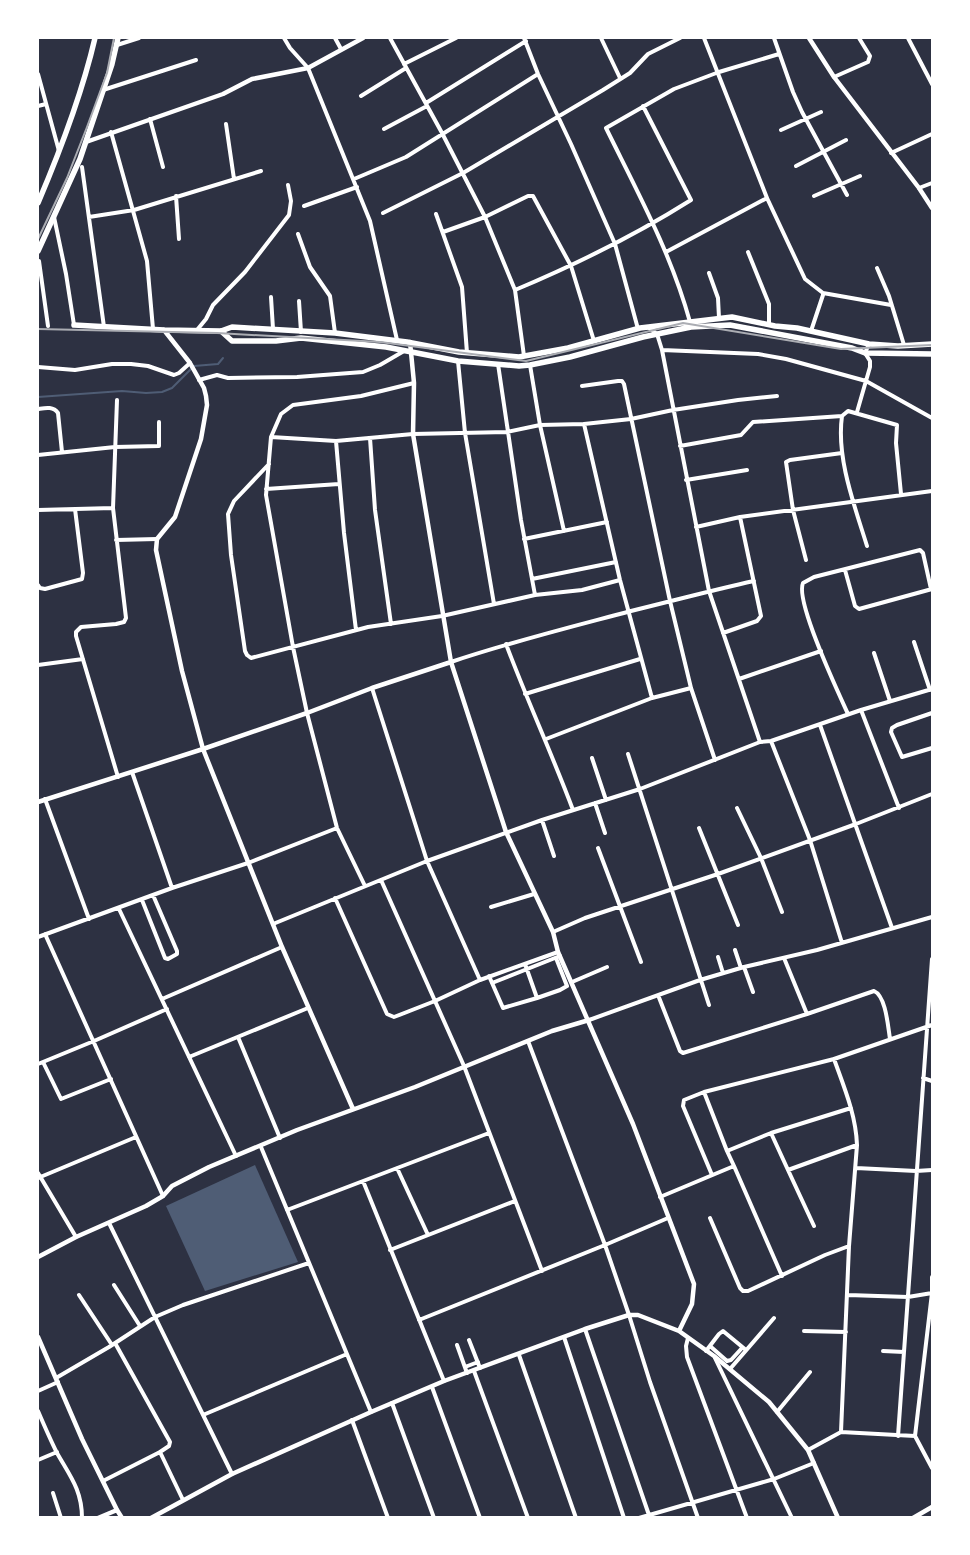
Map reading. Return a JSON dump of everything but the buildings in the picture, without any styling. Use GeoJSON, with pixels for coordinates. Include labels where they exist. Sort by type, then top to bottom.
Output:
{"type":"FeatureCollection","features":[{"type":"Feature","properties":{"kind":"main road"},"geometry":{"type":"LineString","coordinates":[[38,203],[59,152],[95,38]]}},
{"type":"Feature","properties":{"kind":"main road"},"geometry":{"type":"LineString","coordinates":[[38,251],[80,159],[118,38]]}},
{"type":"Feature","properties":{"kind":"main road"},"geometry":{"type":"LineString","coordinates":[[74,325],[153,330],[221,331],[232,327],[335,333],[397,340],[467,353],[524,356],[594,341],[638,329],[732,317],[811,331],[869,344],[932,344]]}},
{"type":"Feature","properties":{"kind":"main road"},"geometry":{"type":"LineString","coordinates":[[221,331],[232,340],[276,341],[301,338],[386,347],[458,361],[498,364],[530,365],[570,357],[691,326],[730,325],[852,348],[865,353],[932,354]]}},
{"type":"Feature","properties":{"kind":"street"},"geometry":{"type":"LineString","coordinates":[[117,45],[139,38]]}},
{"type":"Feature","properties":{"kind":"street"},"geometry":{"type":"LineString","coordinates":[[284,38],[290,48],[308,68],[370,220],[397,340]]}},
{"type":"Feature","properties":{"kind":"street"},"geometry":{"type":"LineString","coordinates":[[335,38],[341,49]]}},
{"type":"Feature","properties":{"kind":"street"},"geometry":{"type":"LineString","coordinates":[[85,142],[223,94],[236,88],[242,82],[308,68],[363,38]]}},
{"type":"Feature","properties":{"kind":"street"},"geometry":{"type":"LineString","coordinates":[[390,38],[485,217],[515,290],[524,356]]}},
{"type":"Feature","properties":{"kind":"street"},"geometry":{"type":"LineString","coordinates":[[361,96],[405,66],[456,38]]}},
{"type":"Feature","properties":{"kind":"street"},"geometry":{"type":"LineString","coordinates":[[601,38],[620,78]]}},
{"type":"Feature","properties":{"kind":"street"},"geometry":{"type":"LineString","coordinates":[[384,213],[463,173],[558,117],[620,78],[639,64],[648,54],[678,38]]}},
{"type":"Feature","properties":{"kind":"street"},"geometry":{"type":"LineString","coordinates":[[704,38],[719,72],[766,198],[805,279],[822,293],[891,305]]}},
{"type":"Feature","properties":{"kind":"street"},"geometry":{"type":"LineString","coordinates":[[774,38],[793,92],[846,195]]}},
{"type":"Feature","properties":{"kind":"street"},"geometry":{"type":"LineString","coordinates":[[809,38],[834,77],[919,188],[932,208]]}},
{"type":"Feature","properties":{"kind":"street"},"geometry":{"type":"LineString","coordinates":[[834,77],[868,62],[870,56],[859,38]]}},
{"type":"Feature","properties":{"kind":"street"},"geometry":{"type":"LineString","coordinates":[[908,38],[932,84]]}},
{"type":"Feature","properties":{"kind":"street"},"geometry":{"type":"LineString","coordinates":[[384,129],[525,40],[538,74],[614,244],[638,329]]}},
{"type":"Feature","properties":{"kind":"street"},"geometry":{"type":"LineString","coordinates":[[690,322],[654,223],[606,128],[674,90],[719,72],[779,54]]}},
{"type":"Feature","properties":{"kind":"street"},"geometry":{"type":"LineString","coordinates":[[103,90],[196,60]]}},
{"type":"Feature","properties":{"kind":"street"},"geometry":{"type":"LineString","coordinates":[[38,74],[59,152]]}},
{"type":"Feature","properties":{"kind":"street"},"geometry":{"type":"LineString","coordinates":[[354,179],[401,160],[538,74]]}},
{"type":"Feature","properties":{"kind":"street"},"geometry":{"type":"LineString","coordinates":[[38,106],[46,104]]}},
{"type":"Feature","properties":{"kind":"street"},"geometry":{"type":"LineString","coordinates":[[515,290],[571,266],[654,223],[691,200],[643,106]]}},
{"type":"Feature","properties":{"kind":"street"},"geometry":{"type":"LineString","coordinates":[[781,130],[821,112]]}},
{"type":"Feature","properties":{"kind":"street"},"geometry":{"type":"LineString","coordinates":[[150,119],[162,167]]}},
{"type":"Feature","properties":{"kind":"street"},"geometry":{"type":"LineString","coordinates":[[226,124],[234,179]]}},
{"type":"Feature","properties":{"kind":"street"},"geometry":{"type":"LineString","coordinates":[[111,132],[147,262],[153,330]]}},
{"type":"Feature","properties":{"kind":"street"},"geometry":{"type":"LineString","coordinates":[[891,153],[932,134]]}},
{"type":"Feature","properties":{"kind":"street"},"geometry":{"type":"LineString","coordinates":[[796,166],[846,140]]}},
{"type":"Feature","properties":{"kind":"street"},"geometry":{"type":"LineString","coordinates":[[82,167],[104,327]]}},
{"type":"Feature","properties":{"kind":"street"},"geometry":{"type":"LineString","coordinates":[[89,217],[134,210],[261,171]]}},
{"type":"Feature","properties":{"kind":"street"},"geometry":{"type":"LineString","coordinates":[[814,196],[860,176]]}},
{"type":"Feature","properties":{"kind":"street"},"geometry":{"type":"LineString","coordinates":[[919,188],[932,182]]}},
{"type":"Feature","properties":{"kind":"street"},"geometry":{"type":"LineString","coordinates":[[197,330],[206,319],[213,305],[248,268],[287,218],[291,211],[292,202],[288,185]]}},
{"type":"Feature","properties":{"kind":"street"},"geometry":{"type":"LineString","coordinates":[[304,206],[357,187]]}},
{"type":"Feature","properties":{"kind":"street"},"geometry":{"type":"LineString","coordinates":[[176,196],[179,239]]}},
{"type":"Feature","properties":{"kind":"street"},"geometry":{"type":"LineString","coordinates":[[443,232],[485,217],[528,196],[533,196],[571,266],[594,341]]}},
{"type":"Feature","properties":{"kind":"street"},"geometry":{"type":"LineString","coordinates":[[666,252],[766,198]]}},
{"type":"Feature","properties":{"kind":"street"},"geometry":{"type":"LineString","coordinates":[[436,214],[462,287],[467,353]]}},
{"type":"Feature","properties":{"kind":"street"},"geometry":{"type":"LineString","coordinates":[[54,217],[74,325]]}},
{"type":"Feature","properties":{"kind":"street"},"geometry":{"type":"LineString","coordinates":[[298,234],[310,267],[330,296],[335,333]]}},
{"type":"Feature","properties":{"kind":"street"},"geometry":{"type":"LineString","coordinates":[[748,252],[768,304],[769,325]]}},
{"type":"Feature","properties":{"kind":"street"},"geometry":{"type":"LineString","coordinates":[[39,261],[48,326]]}},
{"type":"Feature","properties":{"kind":"street"},"geometry":{"type":"LineString","coordinates":[[877,268],[904,345]]}},
{"type":"Feature","properties":{"kind":"street"},"geometry":{"type":"LineString","coordinates":[[709,273],[718,298],[719,318]]}},
{"type":"Feature","properties":{"kind":"street"},"geometry":{"type":"LineString","coordinates":[[811,331],[823,296],[822,293]]}},
{"type":"Feature","properties":{"kind":"street"},"geometry":{"type":"LineString","coordinates":[[271,297],[273,330]]}},
{"type":"Feature","properties":{"kind":"street"},"geometry":{"type":"LineString","coordinates":[[299,301],[301,332]]}},
{"type":"Feature","properties":{"kind":"street"},"geometry":{"type":"LineString","coordinates":[[650,328],[657,334],[662,350],[709,591],[760,742]]}},
{"type":"Feature","properties":{"kind":"street"},"geometry":{"type":"LineString","coordinates":[[164,330],[192,366],[206,396],[206,414],[201,439],[175,517],[157,539],[156,550],[173,630],[203,749],[282,946],[353,1109]]}},
{"type":"Feature","properties":{"kind":"street"},"geometry":{"type":"LineString","coordinates":[[410,342],[414,383],[413,434],[451,662],[506,832],[552,932],[567,986],[507,1009],[503,1008],[490,976]]}},
{"type":"Feature","properties":{"kind":"street"},"geometry":{"type":"LineString","coordinates":[[857,412],[870,361],[865,353],[869,344]]}},
{"type":"Feature","properties":{"kind":"street"},"geometry":{"type":"LineString","coordinates":[[662,350],[774,356],[866,381],[932,418]]}},
{"type":"Feature","properties":{"kind":"street"},"geometry":{"type":"LineString","coordinates":[[200,380],[217,375],[228,378],[297,377],[362,372],[380,365],[404,351]]}},
{"type":"Feature","properties":{"kind":"street"},"geometry":{"type":"LineString","coordinates":[[458,361],[465,433],[494,604]]}},
{"type":"Feature","properties":{"kind":"street"},"geometry":{"type":"LineString","coordinates":[[38,367],[75,370],[112,364],[131,364],[148,366],[174,375],[192,366]]}},
{"type":"Feature","properties":{"kind":"street"},"geometry":{"type":"LineString","coordinates":[[498,364],[524,539],[535,595]]}},
{"type":"Feature","properties":{"kind":"street"},"geometry":{"type":"LineString","coordinates":[[530,365],[540,425],[564,531]]}},
{"type":"Feature","properties":{"kind":"street"},"geometry":{"type":"LineString","coordinates":[[582,386],[622,381],[625,389],[670,601],[691,688],[715,760]]}},
{"type":"Feature","properties":{"kind":"street"},"geometry":{"type":"LineString","coordinates":[[365,886],[337,828],[307,713],[293,647],[266,495],[271,437],[281,414],[293,405],[361,396],[414,383]]}},
{"type":"Feature","properties":{"kind":"street"},"geometry":{"type":"LineString","coordinates":[[271,437],[336,441],[413,434],[507,432],[540,425],[584,424],[631,419],[673,410],[777,396]]}},
{"type":"Feature","properties":{"kind":"street"},"geometry":{"type":"LineString","coordinates":[[117,400],[114,508],[126,618],[120,623],[78,628],[76,636],[118,777]]}},
{"type":"Feature","properties":{"kind":"street"},"geometry":{"type":"LineString","coordinates":[[38,409],[54,409],[58,413],[62,452]]}},
{"type":"Feature","properties":{"kind":"street"},"geometry":{"type":"LineString","coordinates":[[867,546],[853,501],[842,453],[840,428],[842,416],[846,411],[857,412],[897,425],[896,443],[901,494]]}},
{"type":"Feature","properties":{"kind":"street"},"geometry":{"type":"LineString","coordinates":[[680,446],[740,434],[752,422],[842,416]]}},
{"type":"Feature","properties":{"kind":"street"},"geometry":{"type":"LineString","coordinates":[[38,454],[115,447],[158,446],[159,422]]}},
{"type":"Feature","properties":{"kind":"street"},"geometry":{"type":"LineString","coordinates":[[584,424],[620,580],[652,698]]}},
{"type":"Feature","properties":{"kind":"street"},"geometry":{"type":"LineString","coordinates":[[370,438],[375,510],[391,624]]}},
{"type":"Feature","properties":{"kind":"street"},"geometry":{"type":"LineString","coordinates":[[336,441],[339,484],[356,630]]}},
{"type":"Feature","properties":{"kind":"street"},"geometry":{"type":"LineString","coordinates":[[806,560],[792,510],[786,462],[842,453]]}},
{"type":"Feature","properties":{"kind":"street"},"geometry":{"type":"LineString","coordinates":[[269,464],[234,501],[228,514],[230,555],[245,652],[251,658],[356,630],[442,616],[535,595],[582,590],[620,580]]}},
{"type":"Feature","properties":{"kind":"street"},"geometry":{"type":"LineString","coordinates":[[686,480],[747,470]]}},
{"type":"Feature","properties":{"kind":"street"},"geometry":{"type":"LineString","coordinates":[[266,489],[339,484]]}},
{"type":"Feature","properties":{"kind":"street"},"geometry":{"type":"LineString","coordinates":[[696,527],[740,517],[932,491]]}},
{"type":"Feature","properties":{"kind":"street"},"geometry":{"type":"LineString","coordinates":[[38,510],[114,508]]}},
{"type":"Feature","properties":{"kind":"street"},"geometry":{"type":"LineString","coordinates":[[38,585],[44,589],[82,579],[83,573],[75,509]]}},
{"type":"Feature","properties":{"kind":"street"},"geometry":{"type":"LineString","coordinates":[[723,633],[756,621],[760,618],[761,612],[740,517]]}},
{"type":"Feature","properties":{"kind":"street"},"geometry":{"type":"LineString","coordinates":[[524,539],[607,522]]}},
{"type":"Feature","properties":{"kind":"street"},"geometry":{"type":"LineString","coordinates":[[116,540],[157,539]]}},
{"type":"Feature","properties":{"kind":"street"},"geometry":{"type":"LineString","coordinates":[[845,570],[855,606],[859,609],[932,589],[923,552],[920,550],[814,577],[801,585],[808,619],[848,714]]}},
{"type":"Feature","properties":{"kind":"street"},"geometry":{"type":"LineString","coordinates":[[532,579],[616,562]]}},
{"type":"Feature","properties":{"kind":"street"},"geometry":{"type":"LineString","coordinates":[[38,801],[203,749],[372,688],[506,644],[754,581]]}},
{"type":"Feature","properties":{"kind":"street"},"geometry":{"type":"LineString","coordinates":[[273,924],[427,861],[506,832],[640,789],[760,742],[771,741],[848,714],[931,689],[914,642]]}},
{"type":"Feature","properties":{"kind":"street"},"geometry":{"type":"LineString","coordinates":[[506,644],[574,810]]}},
{"type":"Feature","properties":{"kind":"street"},"geometry":{"type":"LineString","coordinates":[[739,679],[821,652]]}},
{"type":"Feature","properties":{"kind":"street"},"geometry":{"type":"LineString","coordinates":[[874,654],[890,701]]}},
{"type":"Feature","properties":{"kind":"street"},"geometry":{"type":"LineString","coordinates":[[525,694],[640,658]]}},
{"type":"Feature","properties":{"kind":"street"},"geometry":{"type":"LineString","coordinates":[[38,665],[83,659]]}},
{"type":"Feature","properties":{"kind":"street"},"geometry":{"type":"LineString","coordinates":[[372,688],[427,861],[480,980]]}},
{"type":"Feature","properties":{"kind":"street"},"geometry":{"type":"LineString","coordinates":[[546,739],[652,698],[691,688]]}},
{"type":"Feature","properties":{"kind":"street"},"geometry":{"type":"LineString","coordinates":[[861,710],[899,808]]}},
{"type":"Feature","properties":{"kind":"street"},"geometry":{"type":"LineString","coordinates":[[932,713],[897,725],[892,728],[891,732],[902,758],[932,748]]}},
{"type":"Feature","properties":{"kind":"street"},"geometry":{"type":"LineString","coordinates":[[820,725],[892,928]]}},
{"type":"Feature","properties":{"kind":"street"},"geometry":{"type":"LineString","coordinates":[[771,741],[810,840],[842,943]]}},
{"type":"Feature","properties":{"kind":"street"},"geometry":{"type":"LineString","coordinates":[[628,754],[709,1005]]}},
{"type":"Feature","properties":{"kind":"street"},"geometry":{"type":"LineString","coordinates":[[592,758],[606,800]]}},
{"type":"Feature","properties":{"kind":"street"},"geometry":{"type":"LineString","coordinates":[[132,772],[172,888]]}},
{"type":"Feature","properties":{"kind":"street"},"geometry":{"type":"LineString","coordinates":[[552,932],[585,918],[718,874],[856,824],[932,794]]}},
{"type":"Feature","properties":{"kind":"street"},"geometry":{"type":"LineString","coordinates":[[45,799],[89,919]]}},
{"type":"Feature","properties":{"kind":"street"},"geometry":{"type":"LineString","coordinates":[[595,803],[605,833]]}},
{"type":"Feature","properties":{"kind":"street"},"geometry":{"type":"LineString","coordinates":[[737,808],[761,858],[782,912]]}},
{"type":"Feature","properties":{"kind":"street"},"geometry":{"type":"LineString","coordinates":[[542,820],[554,856]]}},
{"type":"Feature","properties":{"kind":"street"},"geometry":{"type":"LineString","coordinates":[[38,937],[119,909],[172,888],[248,863],[337,828]]}},
{"type":"Feature","properties":{"kind":"street"},"geometry":{"type":"LineString","coordinates":[[699,828],[738,925]]}},
{"type":"Feature","properties":{"kind":"street"},"geometry":{"type":"LineString","coordinates":[[598,848],[641,962]]}},
{"type":"Feature","properties":{"kind":"street"},"geometry":{"type":"LineString","coordinates":[[381,880],[464,1066],[542,1271]]}},
{"type":"Feature","properties":{"kind":"street"},"geometry":{"type":"LineString","coordinates":[[491,907],[534,894]]}},
{"type":"Feature","properties":{"kind":"street"},"geometry":{"type":"LineString","coordinates":[[142,900],[165,958],[168,959],[177,954],[177,951],[154,895]]}},
{"type":"Feature","properties":{"kind":"street"},"geometry":{"type":"LineString","coordinates":[[335,898],[387,1014],[394,1017],[434,1002],[490,976],[558,955]]}},
{"type":"Feature","properties":{"kind":"street"},"geometry":{"type":"LineString","coordinates":[[119,909],[236,1156]]}},
{"type":"Feature","properties":{"kind":"street"},"geometry":{"type":"LineString","coordinates":[[38,1257],[76,1237],[140,1209],[163,1196],[172,1186],[182,1180],[236,1156],[353,1109],[415,1087],[552,1031],[723,973],[842,943],[932,917]]}},
{"type":"Feature","properties":{"kind":"street"},"geometry":{"type":"LineString","coordinates":[[45,934],[163,1196]]}},
{"type":"Feature","properties":{"kind":"street"},"geometry":{"type":"LineString","coordinates":[[162,999],[282,946]]}},
{"type":"Feature","properties":{"kind":"street"},"geometry":{"type":"LineString","coordinates":[[735,950],[753,992]]}},
{"type":"Feature","properties":{"kind":"street"},"geometry":{"type":"LineString","coordinates":[[558,955],[589,1020],[633,1124],[694,1284],[692,1304],[679,1331]]}},
{"type":"Feature","properties":{"kind":"street"},"geometry":{"type":"LineString","coordinates":[[718,957],[723,973]]}},
{"type":"Feature","properties":{"kind":"street"},"geometry":{"type":"LineString","coordinates":[[784,958],[807,1014]]}},
{"type":"Feature","properties":{"kind":"street"},"geometry":{"type":"LineString","coordinates":[[898,1436],[932,959]]}},
{"type":"Feature","properties":{"kind":"street"},"geometry":{"type":"LineString","coordinates":[[492,983],[526,966]]}},
{"type":"Feature","properties":{"kind":"street"},"geometry":{"type":"LineString","coordinates":[[526,966],[537,998]]}},
{"type":"Feature","properties":{"kind":"street"},"geometry":{"type":"LineString","coordinates":[[572,982],[607,967]]}},
{"type":"Feature","properties":{"kind":"street"},"geometry":{"type":"LineString","coordinates":[[658,994],[680,1051],[683,1052],[807,1014],[874,991],[878,992],[882,1000],[890,1039]]}},
{"type":"Feature","properties":{"kind":"street"},"geometry":{"type":"LineString","coordinates":[[189,1057],[308,1008]]}},
{"type":"Feature","properties":{"kind":"street"},"geometry":{"type":"LineString","coordinates":[[38,1064],[167,1009]]}},
{"type":"Feature","properties":{"kind":"street"},"geometry":{"type":"LineString","coordinates":[[712,1175],[683,1106],[684,1100],[704,1092],[834,1059],[932,1025]]}},
{"type":"Feature","properties":{"kind":"street"},"geometry":{"type":"LineString","coordinates":[[238,1037],[280,1138]]}},
{"type":"Feature","properties":{"kind":"street"},"geometry":{"type":"LineString","coordinates":[[528,1041],[605,1245],[650,1382],[698,1518]]}},
{"type":"Feature","properties":{"kind":"street"},"geometry":{"type":"LineString","coordinates":[[834,1059],[851,1108],[857,1145],[849,1246],[841,1432]]}},
{"type":"Feature","properties":{"kind":"street"},"geometry":{"type":"LineString","coordinates":[[43,1062],[61,1099],[111,1080]]}},
{"type":"Feature","properties":{"kind":"street"},"geometry":{"type":"LineString","coordinates":[[923,1078],[932,1081]]}},
{"type":"Feature","properties":{"kind":"street"},"geometry":{"type":"LineString","coordinates":[[704,1092],[782,1276]]}},
{"type":"Feature","properties":{"kind":"street"},"geometry":{"type":"LineString","coordinates":[[727,1150],[771,1133],[851,1108]]}},
{"type":"Feature","properties":{"kind":"street"},"geometry":{"type":"LineString","coordinates":[[287,1210],[489,1132]]}},
{"type":"Feature","properties":{"kind":"street"},"geometry":{"type":"LineString","coordinates":[[771,1133],[814,1226]]}},
{"type":"Feature","properties":{"kind":"street"},"geometry":{"type":"LineString","coordinates":[[76,1237],[38,1176],[136,1137]]}},
{"type":"Feature","properties":{"kind":"street"},"geometry":{"type":"LineString","coordinates":[[788,1170],[857,1145]]}},
{"type":"Feature","properties":{"kind":"street"},"geometry":{"type":"LineString","coordinates":[[261,1147],[370,1412]]}},
{"type":"Feature","properties":{"kind":"street"},"geometry":{"type":"LineString","coordinates":[[660,1196],[734,1166]]}},
{"type":"Feature","properties":{"kind":"street"},"geometry":{"type":"LineString","coordinates":[[397,1168],[428,1235]]}},
{"type":"Feature","properties":{"kind":"street"},"geometry":{"type":"LineString","coordinates":[[856,1168],[932,1170]]}},
{"type":"Feature","properties":{"kind":"street"},"geometry":{"type":"LineString","coordinates":[[363,1180],[444,1381]]}},
{"type":"Feature","properties":{"kind":"street"},"geometry":{"type":"LineString","coordinates":[[390,1250],[515,1202]]}},
{"type":"Feature","properties":{"kind":"street"},"geometry":{"type":"LineString","coordinates":[[419,1320],[668,1218]]}},
{"type":"Feature","properties":{"kind":"street"},"geometry":{"type":"LineString","coordinates":[[710,1218],[741,1290],[748,1291],[825,1255],[849,1246]]}},
{"type":"Feature","properties":{"kind":"street"},"geometry":{"type":"LineString","coordinates":[[109,1223],[232,1474]]}},
{"type":"Feature","properties":{"kind":"street"},"geometry":{"type":"LineString","coordinates":[[38,1391],[155,1317],[205,1296],[309,1264]]}},
{"type":"Feature","properties":{"kind":"street"},"geometry":{"type":"LineString","coordinates":[[932,1277],[932,1293],[915,1436],[932,1468]]}},
{"type":"Feature","properties":{"kind":"street"},"geometry":{"type":"LineString","coordinates":[[114,1285],[140,1326]]}},
{"type":"Feature","properties":{"kind":"street"},"geometry":{"type":"LineString","coordinates":[[848,1295],[908,1297],[932,1293]]}},
{"type":"Feature","properties":{"kind":"street"},"geometry":{"type":"LineString","coordinates":[[79,1295],[114,1344],[170,1442],[169,1446],[160,1452],[103,1481]]}},
{"type":"Feature","properties":{"kind":"street"},"geometry":{"type":"LineString","coordinates":[[151,1518],[232,1474],[444,1381],[585,1329],[629,1315],[638,1315],[679,1331],[714,1356],[769,1402],[808,1450],[838,1518]]}},
{"type":"Feature","properties":{"kind":"street"},"geometry":{"type":"LineString","coordinates":[[710,1346],[727,1361],[731,1360],[774,1318]]}},
{"type":"Feature","properties":{"kind":"street"},"geometry":{"type":"LineString","coordinates":[[585,1329],[649,1516]]}},
{"type":"Feature","properties":{"kind":"street"},"geometry":{"type":"LineString","coordinates":[[804,1330],[846,1332]]}},
{"type":"Feature","properties":{"kind":"street"},"geometry":{"type":"LineString","coordinates":[[706,1351],[722,1332],[744,1349]]}},
{"type":"Feature","properties":{"kind":"street"},"geometry":{"type":"LineString","coordinates":[[38,1337],[82,1439],[122,1518]]}},
{"type":"Feature","properties":{"kind":"street"},"geometry":{"type":"LineString","coordinates":[[564,1338],[624,1518]]}},
{"type":"Feature","properties":{"kind":"street"},"geometry":{"type":"LineString","coordinates":[[688,1338],[686,1346],[687,1357],[747,1518]]}},
{"type":"Feature","properties":{"kind":"street"},"geometry":{"type":"LineString","coordinates":[[469,1340],[480,1368]]}},
{"type":"Feature","properties":{"kind":"street"},"geometry":{"type":"LineString","coordinates":[[457,1345],[467,1373]]}},
{"type":"Feature","properties":{"kind":"street"},"geometry":{"type":"LineString","coordinates":[[730,1369],[744,1349]]}},
{"type":"Feature","properties":{"kind":"street"},"geometry":{"type":"LineString","coordinates":[[883,1351],[904,1352]]}},
{"type":"Feature","properties":{"kind":"street"},"geometry":{"type":"LineString","coordinates":[[203,1415],[347,1354]]}},
{"type":"Feature","properties":{"kind":"street"},"geometry":{"type":"LineString","coordinates":[[519,1354],[576,1518]]}},
{"type":"Feature","properties":{"kind":"street"},"geometry":{"type":"LineString","coordinates":[[714,1356],[792,1518]]}},
{"type":"Feature","properties":{"kind":"street"},"geometry":{"type":"LineString","coordinates":[[465,1367],[478,1362]]}},
{"type":"Feature","properties":{"kind":"street"},"geometry":{"type":"LineString","coordinates":[[474,1371],[528,1518]]}},
{"type":"Feature","properties":{"kind":"street"},"geometry":{"type":"LineString","coordinates":[[777,1412],[810,1372]]}},
{"type":"Feature","properties":{"kind":"street"},"geometry":{"type":"LineString","coordinates":[[432,1387],[480,1518]]}},
{"type":"Feature","properties":{"kind":"street"},"geometry":{"type":"LineString","coordinates":[[392,1403],[434,1518]]}},
{"type":"Feature","properties":{"kind":"street"},"geometry":{"type":"LineString","coordinates":[[38,1411],[57,1452],[79,1492],[82,1504],[82,1518]]}},
{"type":"Feature","properties":{"kind":"street"},"geometry":{"type":"LineString","coordinates":[[352,1420],[388,1518]]}},
{"type":"Feature","properties":{"kind":"street"},"geometry":{"type":"LineString","coordinates":[[808,1450],[841,1432],[915,1436]]}},
{"type":"Feature","properties":{"kind":"street"},"geometry":{"type":"LineString","coordinates":[[38,1460],[57,1452]]}},
{"type":"Feature","properties":{"kind":"street"},"geometry":{"type":"LineString","coordinates":[[160,1452],[183,1500]]}},
{"type":"Feature","properties":{"kind":"street"},"geometry":{"type":"LineString","coordinates":[[638,1518],[774,1479],[814,1463]]}},
{"type":"Feature","properties":{"kind":"street"},"geometry":{"type":"LineString","coordinates":[[53,1493],[61,1518]]}},
{"type":"Feature","properties":{"kind":"street"},"geometry":{"type":"LineString","coordinates":[[913,1518],[932,1506]]}},
{"type":"Feature","properties":{"kind":"street"},"geometry":{"type":"LineString","coordinates":[[98,1518],[117,1510]]}},
{"type":"Feature","properties":{"kind":"water"},"geometry":{"type":"Polygon","coordinates":[[[255,1165],[298,1262],[205,1291],[166,1206],[255,1165]]]}},
{"type":"Feature","properties":{"kind":"waterway"},"geometry":{"type":"LineString","coordinates":[[38,397],[122,391],[162,392],[172,388],[194,366],[218,364],[223,358]]}},
{"type":"Feature","properties":{"kind":"railway"},"geometry":{"type":"LineString","coordinates":[[38,239],[67,178],[87,127],[107,73],[114,38]]}},
{"type":"Feature","properties":{"kind":"railway"},"geometry":{"type":"LineString","coordinates":[[38,329],[217,333],[380,342],[526,361],[683,323],[841,349],[932,345]]}}]}
